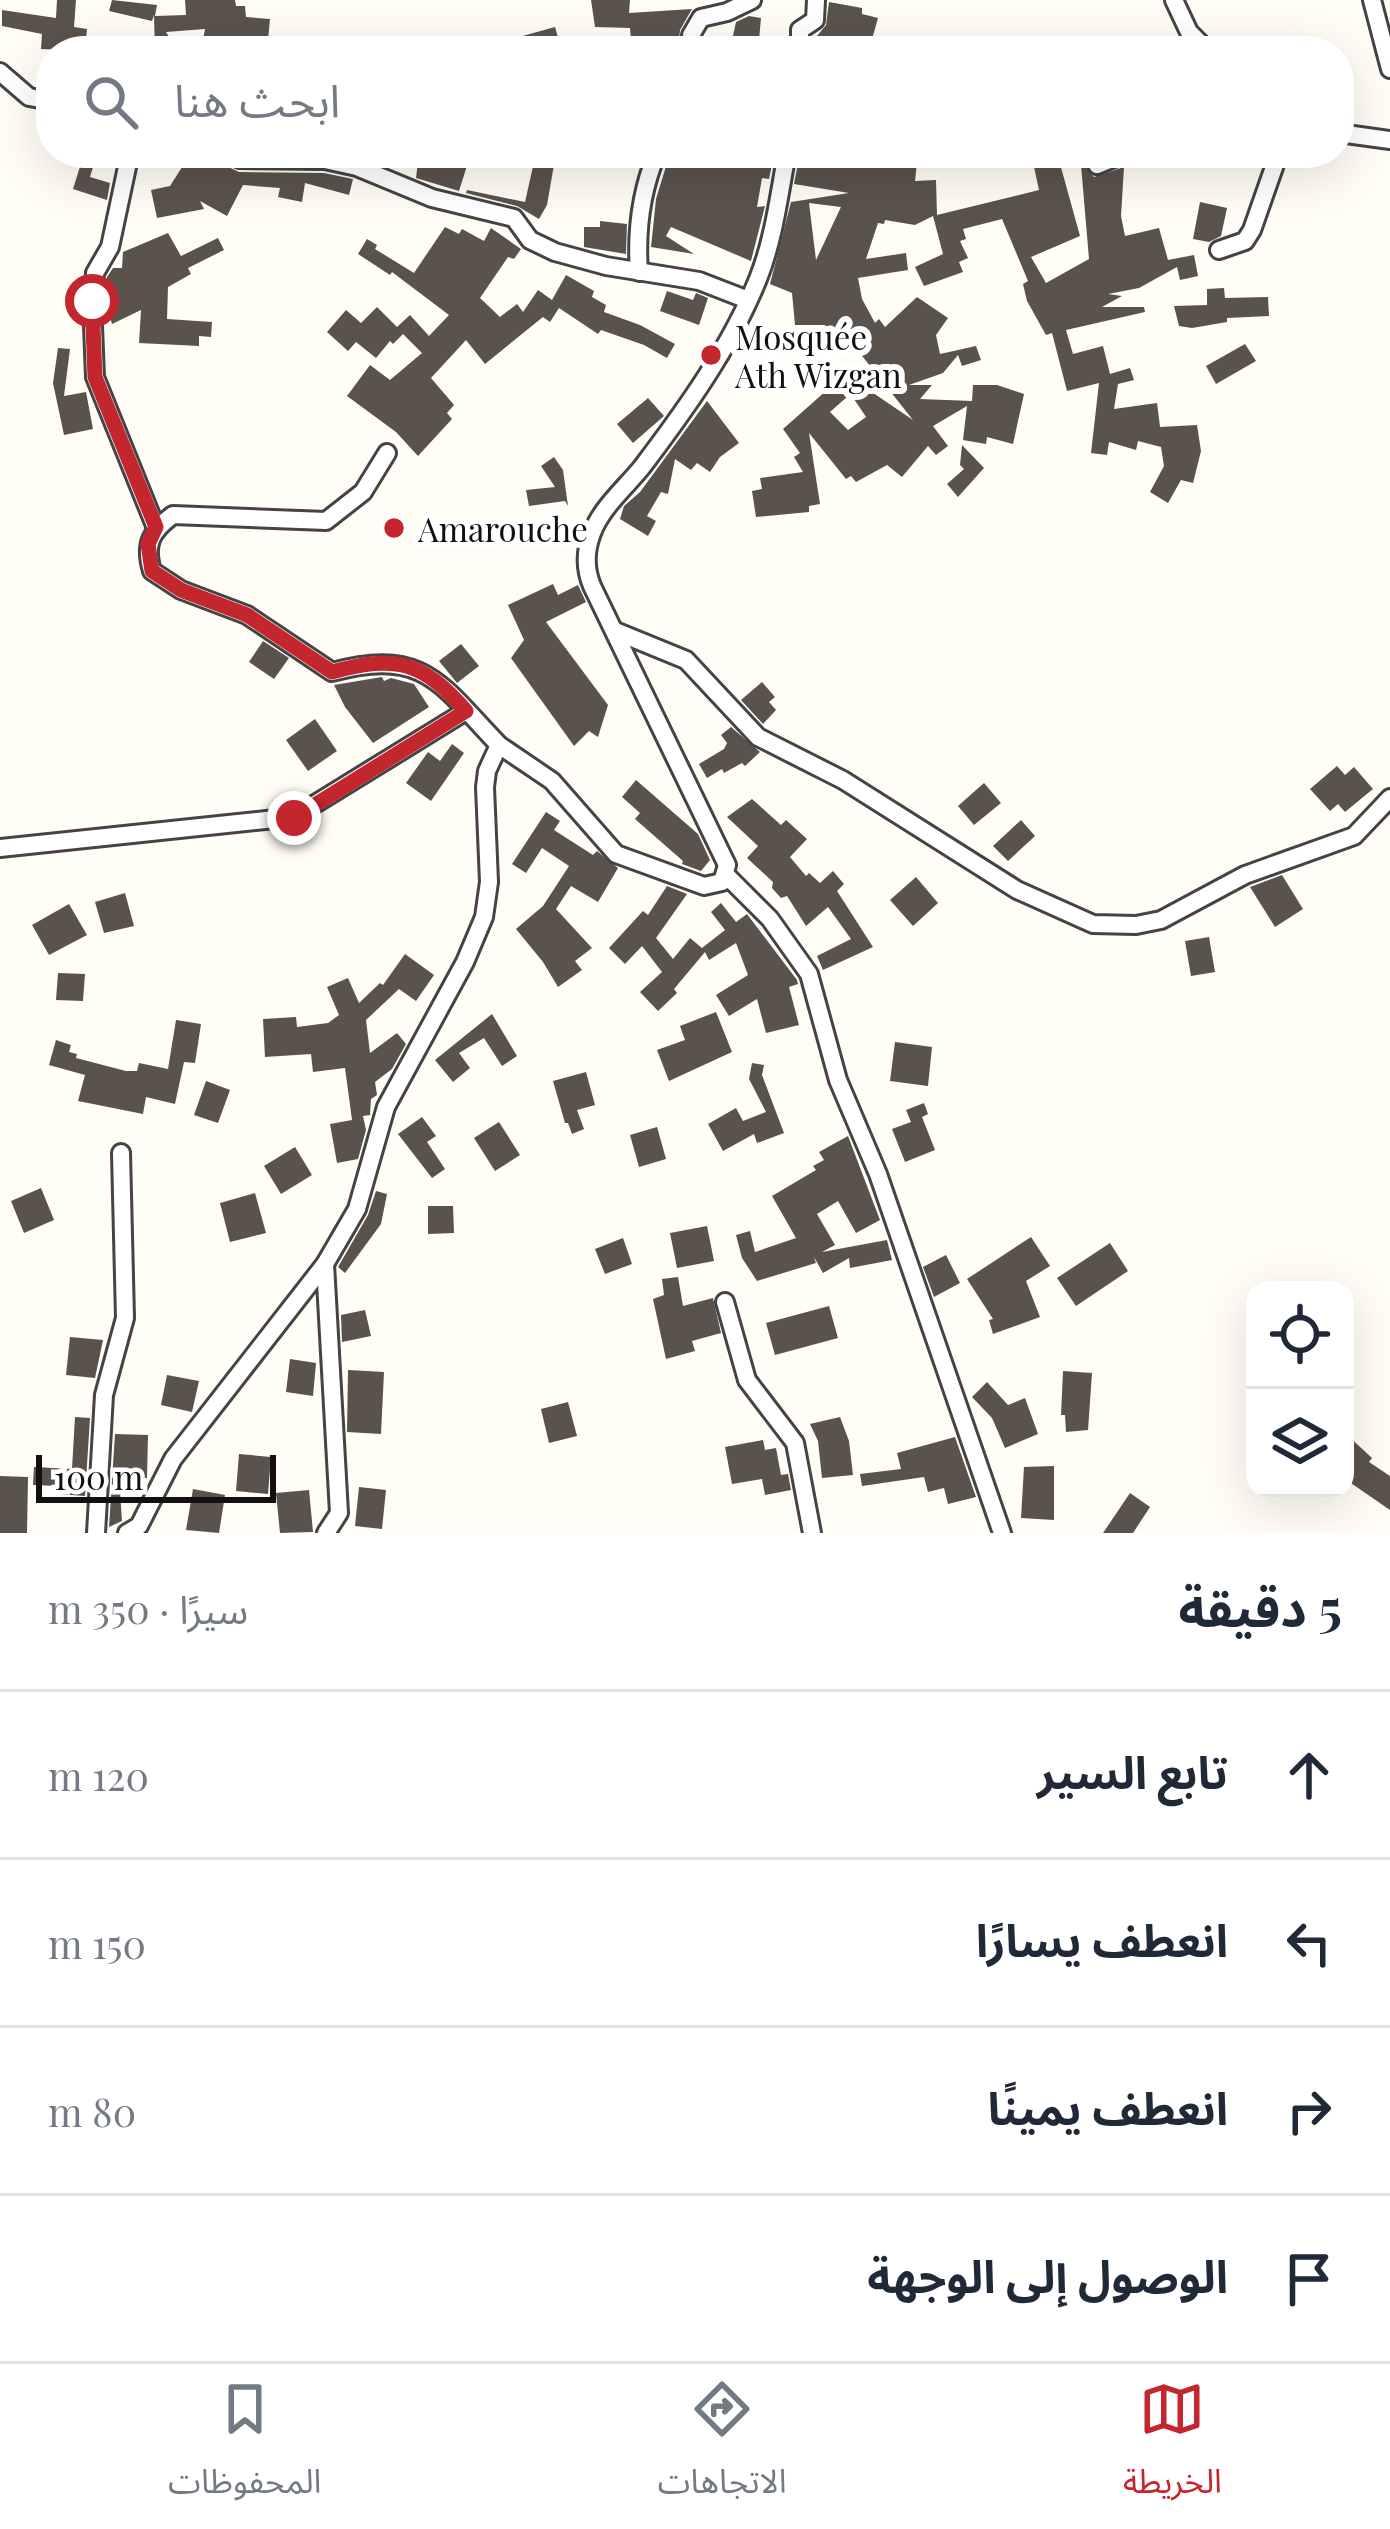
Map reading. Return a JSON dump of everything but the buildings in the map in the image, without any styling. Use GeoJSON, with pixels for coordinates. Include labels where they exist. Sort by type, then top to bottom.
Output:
{"type":"FeatureCollection","features":[{"type":"Feature","properties":{"kind":"street"},"geometry":{"type":"LineString","coordinates":[[692,36],[701,17],[752,0]]}},
{"type":"Feature","properties":{"kind":"street"},"geometry":{"type":"LineString","coordinates":[[800,36],[800,30],[814,20],[816,0]]}},
{"type":"Feature","properties":{"kind":"street"},"geometry":{"type":"LineString","coordinates":[[1174,0],[1193,36]]}},
{"type":"Feature","properties":{"kind":"street"},"geometry":{"type":"LineString","coordinates":[[1372,0],[1390,70]]}},
{"type":"Feature","properties":{"kind":"street"},"geometry":{"type":"LineString","coordinates":[[0,72],[36,98]]}},
{"type":"Feature","properties":{"kind":"street"},"geometry":{"type":"LineString","coordinates":[[1354,135],[1390,140]]}},
{"type":"Feature","properties":{"kind":"street"},"geometry":{"type":"LineString","coordinates":[[127,168],[110,247],[95,273],[95,377],[156,527]]}},
{"type":"Feature","properties":{"kind":"street"},"geometry":{"type":"LineString","coordinates":[[360,168],[432,197],[514,218],[530,240],[555,252],[700,281],[748,300]]}},
{"type":"Feature","properties":{"kind":"street"},"geometry":{"type":"LineString","coordinates":[[639,272],[637,241],[653,168]]}},
{"type":"Feature","properties":{"kind":"street"},"geometry":{"type":"LineString","coordinates":[[387,453],[363,491],[326,521],[173,514],[156,527],[148,544],[152,571],[165,581],[247,615],[332,672],[382,664],[417,668],[439,681],[499,745],[552,781],[616,854],[704,886],[722,882],[727,865],[586,572],[592,531],[720,355],[748,300],[770,237],[784,168]]}},
{"type":"Feature","properties":{"kind":"street"},"geometry":{"type":"LineString","coordinates":[[1219,250],[1245,241],[1275,168]]}},
{"type":"Feature","properties":{"kind":"street"},"geometry":{"type":"LineString","coordinates":[[613,630],[686,660],[758,737],[843,780],[1017,890],[1094,924],[1161,920],[1245,875],[1354,836],[1390,798]]}},
{"type":"Feature","properties":{"kind":"street"},"geometry":{"type":"LineString","coordinates":[[0,848],[294,818],[466,711]]}},
{"type":"Feature","properties":{"kind":"street"},"geometry":{"type":"LineString","coordinates":[[127,1533],[139,1526],[173,1460],[325,1264],[357,1209],[386,1107],[465,962],[484,917],[489,882],[485,788],[499,745]]}},
{"type":"Feature","properties":{"kind":"street"},"geometry":{"type":"LineString","coordinates":[[724,874],[770,919],[809,974],[838,1080],[878,1174],[1002,1533]]}},
{"type":"Feature","properties":{"kind":"street"},"geometry":{"type":"LineString","coordinates":[[96,1533],[104,1395],[125,1318],[121,1153]]}},
{"type":"Feature","properties":{"kind":"street"},"geometry":{"type":"LineString","coordinates":[[325,1264],[339,1514],[326,1533]]}},
{"type":"Feature","properties":{"kind":"street"},"geometry":{"type":"LineString","coordinates":[[725,1302],[747,1380],[795,1443],[812,1533]]}},
{"type":"Feature","properties":{"kind":"place","name":"Mosquée Ath Wizgan"},"geometry":{"type":"Point","coordinates":[711,355]}},
{"type":"Feature","properties":{"kind":"place","name":"Amarouche"},"geometry":{"type":"Point","coordinates":[394,528]}},
{"type":"Feature","properties":{"kind":"route"},"geometry":{"type":"LineString","coordinates":[[92,301],[95,377],[156,527],[148,544],[152,571],[181,590],[247,615],[332,672],[382,664],[417,668],[439,681],[466,711],[294,818]]}}]}
